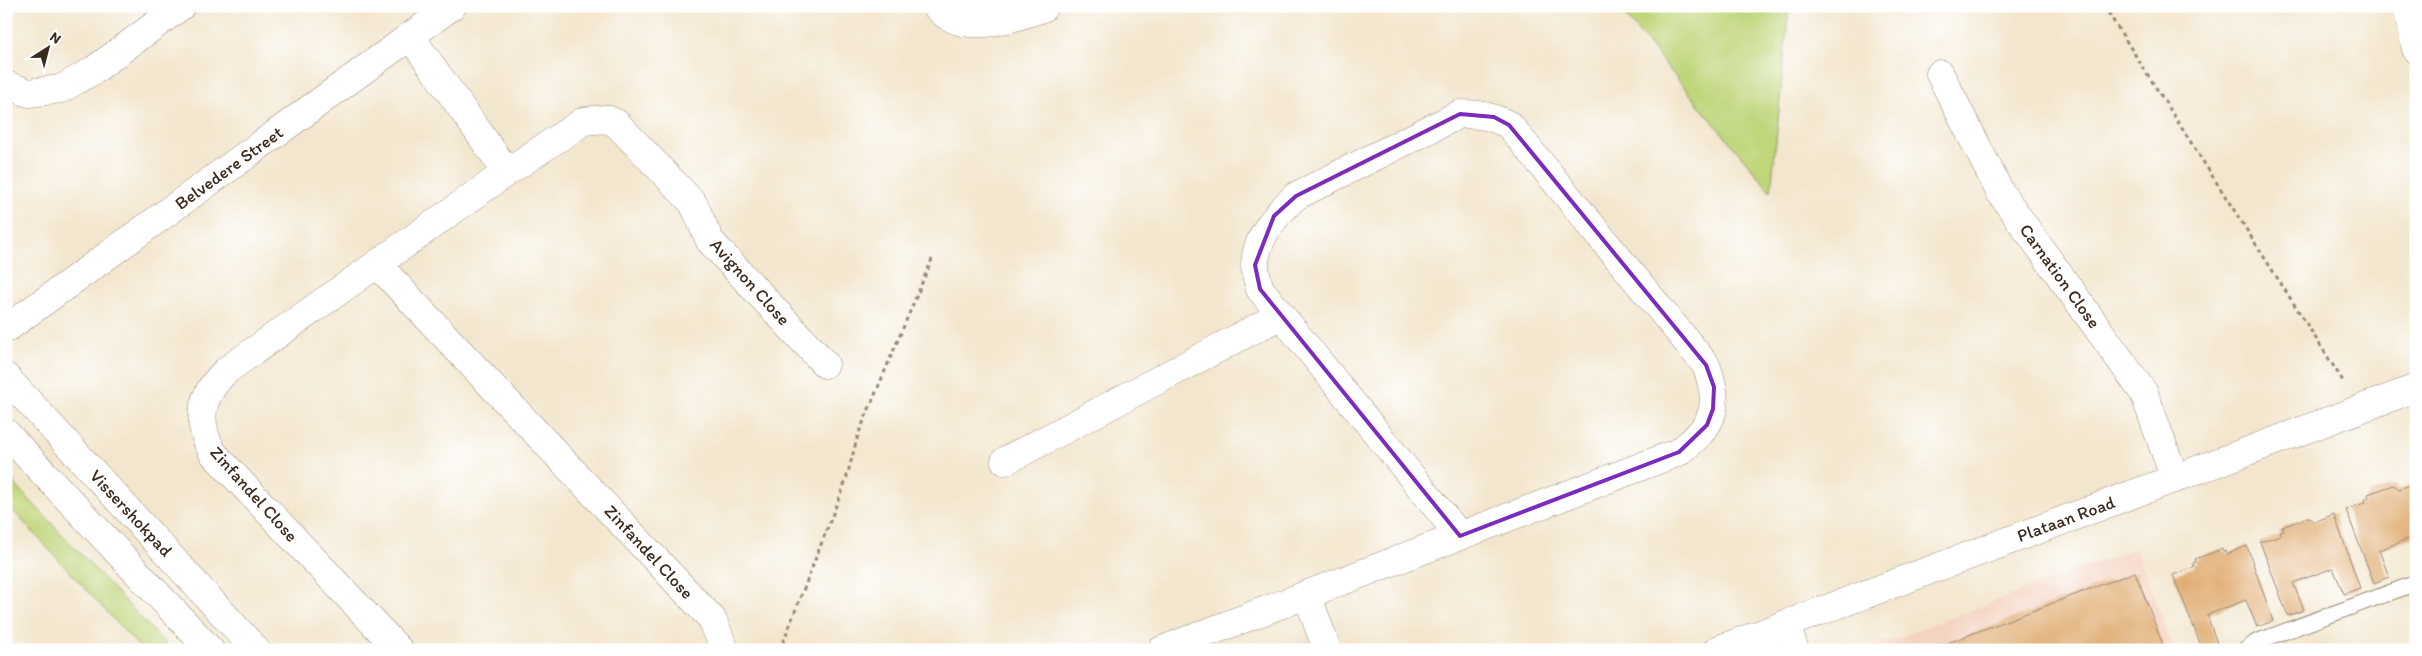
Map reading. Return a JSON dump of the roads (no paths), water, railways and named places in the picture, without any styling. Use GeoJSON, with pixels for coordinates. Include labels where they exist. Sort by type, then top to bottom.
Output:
{"type":"FeatureCollection","features":[{"type":"Feature","properties":{"kind":"street"},"geometry":{"type":"LineString","coordinates":[[6,85],[29,93],[61,89],[94,70],[181,6]]}},
{"type":"Feature","properties":{"kind":"street","name":"Belvedere Street"},"geometry":{"type":"LineString","coordinates":[[6,329],[452,6]]}},
{"type":"Feature","properties":{"kind":"street"},"geometry":{"type":"LineString","coordinates":[[936,6],[952,18],[977,24],[992,23],[1043,8]]}},
{"type":"Feature","properties":{"kind":"street"},"geometry":{"type":"LineString","coordinates":[[2406,6],[2416,49]]}},
{"type":"Feature","properties":{"kind":"street"},"geometry":{"type":"LineString","coordinates":[[410,36],[508,172]]}},
{"type":"Feature","properties":{"kind":"street","name":"Carnation Close"},"geometry":{"type":"LineString","coordinates":[[1940,74],[2000,192],[2144,393],[2175,479]]}},
{"type":"Feature","properties":{"kind":"street"},"geometry":{"type":"LineString","coordinates":[[1162,650],[1307,594],[1460,536],[1679,452],[1708,425],[1713,409],[1714,387],[1706,365],[1508,125],[1494,117],[1479,114],[1460,114],[1296,196],[1274,216],[1262,239],[1255,265],[1260,289],[1460,536]]}},
{"type":"Feature","properties":{"kind":"street","name":"Avignon Close"},"geometry":{"type":"LineString","coordinates":[[508,172],[584,121],[606,120],[616,123],[693,203],[710,241],[825,364]]}},
{"type":"Feature","properties":{"kind":"street","name":"Zinfandel Close"},"geometry":{"type":"LineString","coordinates":[[399,650],[213,453],[206,440],[202,426],[206,396],[215,381],[227,370],[508,172]]}},
{"type":"Feature","properties":{"kind":"street","name":"Zinfandel Close"},"geometry":{"type":"LineString","coordinates":[[376,264],[712,619],[725,650]]}},
{"type":"Feature","properties":{"kind":"street"},"geometry":{"type":"LineString","coordinates":[[1005,461],[1281,315]]}},
{"type":"Feature","properties":{"kind":"street","name":"Vissershokpad"},"geometry":{"type":"LineString","coordinates":[[6,377],[256,650]]}},
{"type":"Feature","properties":{"kind":"street","name":"Plataan Road"},"geometry":{"type":"LineString","coordinates":[[1717,650],[2360,409],[2415,391]]}},
{"type":"Feature","properties":{"kind":"street","name":"Vissershokpad"},"geometry":{"type":"LineString","coordinates":[[6,433],[210,650]]}},
{"type":"Feature","properties":{"kind":"street"},"geometry":{"type":"LineString","coordinates":[[1307,594],[1328,650]]}},
{"type":"Feature","properties":{"kind":"street"},"geometry":{"type":"LineString","coordinates":[[1785,624],[1795,650]]}},
{"type":"Feature","properties":{"kind":"lane"},"geometry":{"type":"LineString","coordinates":[[2245,650],[2256,642],[2416,583]]}}]}
